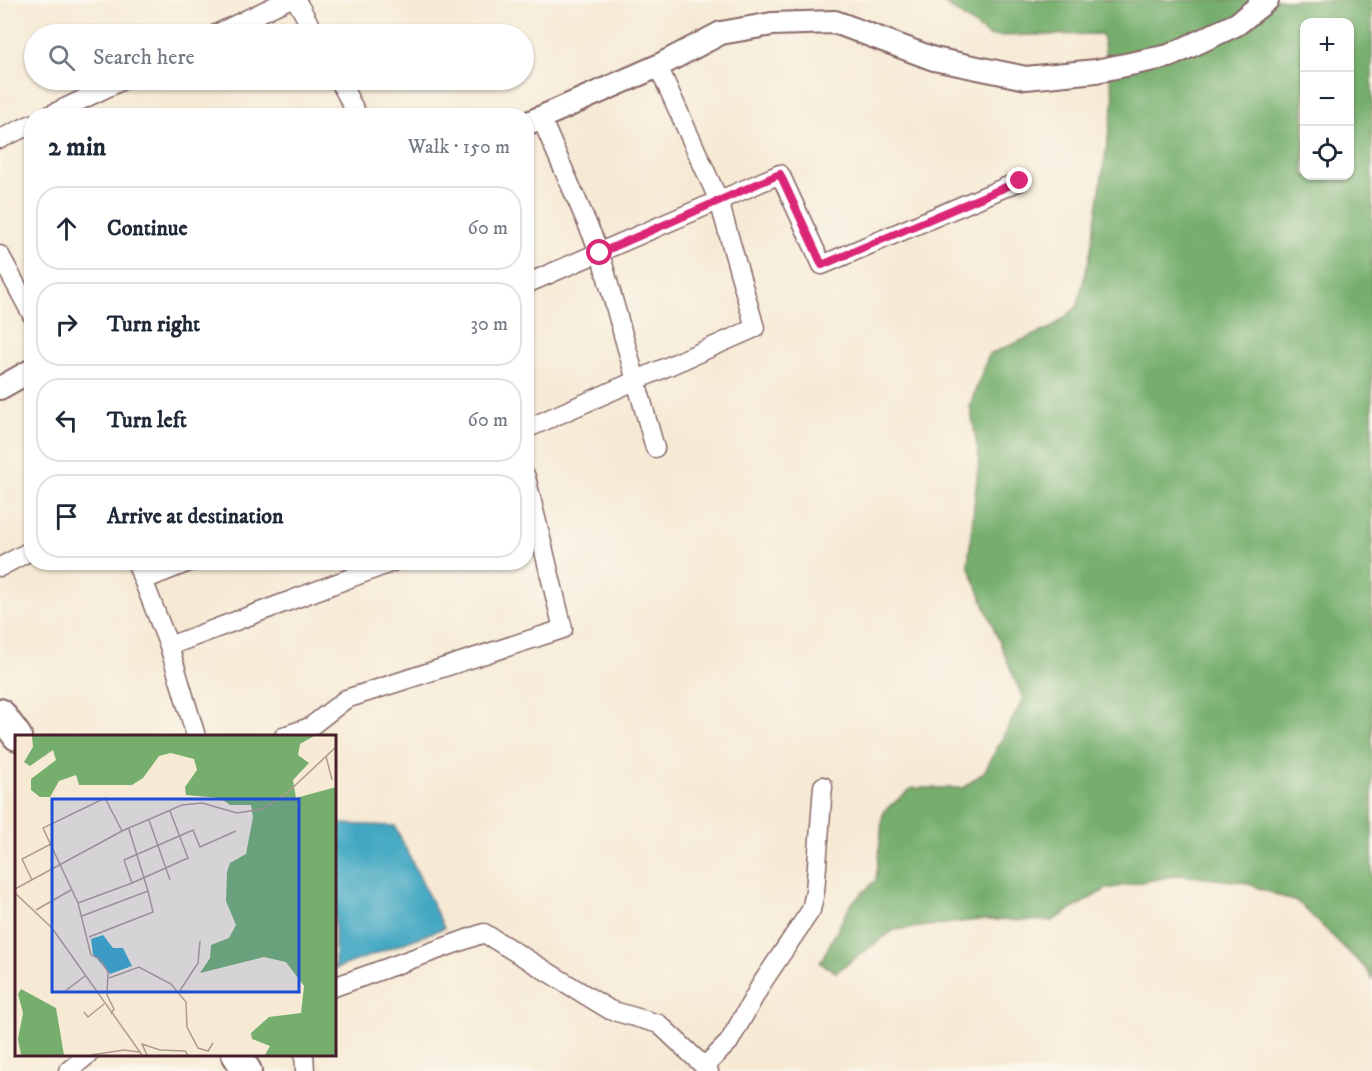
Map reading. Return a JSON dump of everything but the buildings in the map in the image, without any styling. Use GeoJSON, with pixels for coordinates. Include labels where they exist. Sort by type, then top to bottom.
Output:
{"type":"FeatureCollection","features":[{"type":"Feature","properties":{"kind":"main road"},"geometry":{"type":"LineString","coordinates":[[0,713],[15,735]]}},
{"type":"Feature","properties":{"kind":"main road"},"geometry":{"type":"LineString","coordinates":[[237,1056],[248,1071]]}},
{"type":"Feature","properties":{"kind":"street"},"geometry":{"type":"LineString","coordinates":[[237,24],[287,0]]}},
{"type":"Feature","properties":{"kind":"street"},"geometry":{"type":"LineString","coordinates":[[296,0],[309,24]]}},
{"type":"Feature","properties":{"kind":"street"},"geometry":{"type":"LineString","coordinates":[[655,448],[600,253],[534,121],[657,66],[721,33],[772,24],[835,22],[934,59],[1026,78],[1096,71],[1169,56],[1237,24],[1267,0]]}},
{"type":"Feature","properties":{"kind":"street"},"geometry":{"type":"LineString","coordinates":[[534,426],[754,328],[719,201],[657,66]]}},
{"type":"Feature","properties":{"kind":"street"},"geometry":{"type":"LineString","coordinates":[[65,108],[102,90]]}},
{"type":"Feature","properties":{"kind":"street"},"geometry":{"type":"LineString","coordinates":[[344,90],[354,108]]}},
{"type":"Feature","properties":{"kind":"street"},"geometry":{"type":"LineString","coordinates":[[0,139],[24,128]]}},
{"type":"Feature","properties":{"kind":"street"},"geometry":{"type":"LineString","coordinates":[[534,281],[780,174],[822,265],[1020,181]]}},
{"type":"Feature","properties":{"kind":"street"},"geometry":{"type":"LineString","coordinates":[[0,255],[24,300]]}},
{"type":"Feature","properties":{"kind":"street"},"geometry":{"type":"LineString","coordinates":[[0,388],[24,374]]}},
{"type":"Feature","properties":{"kind":"street"},"geometry":{"type":"LineString","coordinates":[[287,735],[310,727],[345,699],[563,629],[534,526]]}},
{"type":"Feature","properties":{"kind":"street"},"geometry":{"type":"LineString","coordinates":[[0,567],[24,554]]}},
{"type":"Feature","properties":{"kind":"street"},"geometry":{"type":"LineString","coordinates":[[140,570],[169,646],[196,735]]}},
{"type":"Feature","properties":{"kind":"street"},"geometry":{"type":"LineString","coordinates":[[144,580],[169,570]]}},
{"type":"Feature","properties":{"kind":"street"},"geometry":{"type":"LineString","coordinates":[[169,646],[372,570]]}},
{"type":"Feature","properties":{"kind":"street"},"geometry":{"type":"LineString","coordinates":[[336,986],[484,933],[610,1010],[659,1024],[706,1069],[729,1042],[762,983],[811,910],[815,892],[823,786]]}},
{"type":"Feature","properties":{"kind":"street"},"geometry":{"type":"LineString","coordinates":[[68,1071],[87,1056]]}},
{"type":"Feature","properties":{"kind":"street"},"geometry":{"type":"LineString","coordinates":[[304,1056],[305,1071]]}},
{"type":"Feature","properties":{"kind":"green space"},"geometry":{"type":"Polygon","coordinates":[[[940,0],[1372,0],[1372,981],[1368,971],[1299,903],[1243,882],[1178,875],[1106,889],[1052,921],[978,920],[894,930],[836,972],[820,963],[851,904],[876,880],[883,812],[912,788],[963,788],[985,771],[1023,699],[968,565],[979,458],[970,405],[989,354],[1051,328],[1077,307],[1090,255],[1114,99],[1102,34],[989,36],[940,0]]]}},
{"type":"Feature","properties":{"kind":"water"},"geometry":{"type":"Polygon","coordinates":[[[336,820],[339,824],[395,826],[444,928],[336,969],[336,820]]]}},
{"type":"Feature","properties":{"kind":"route"},"geometry":{"type":"LineString","coordinates":[[600,253],[780,174],[822,265],[1020,181]]}}]}
